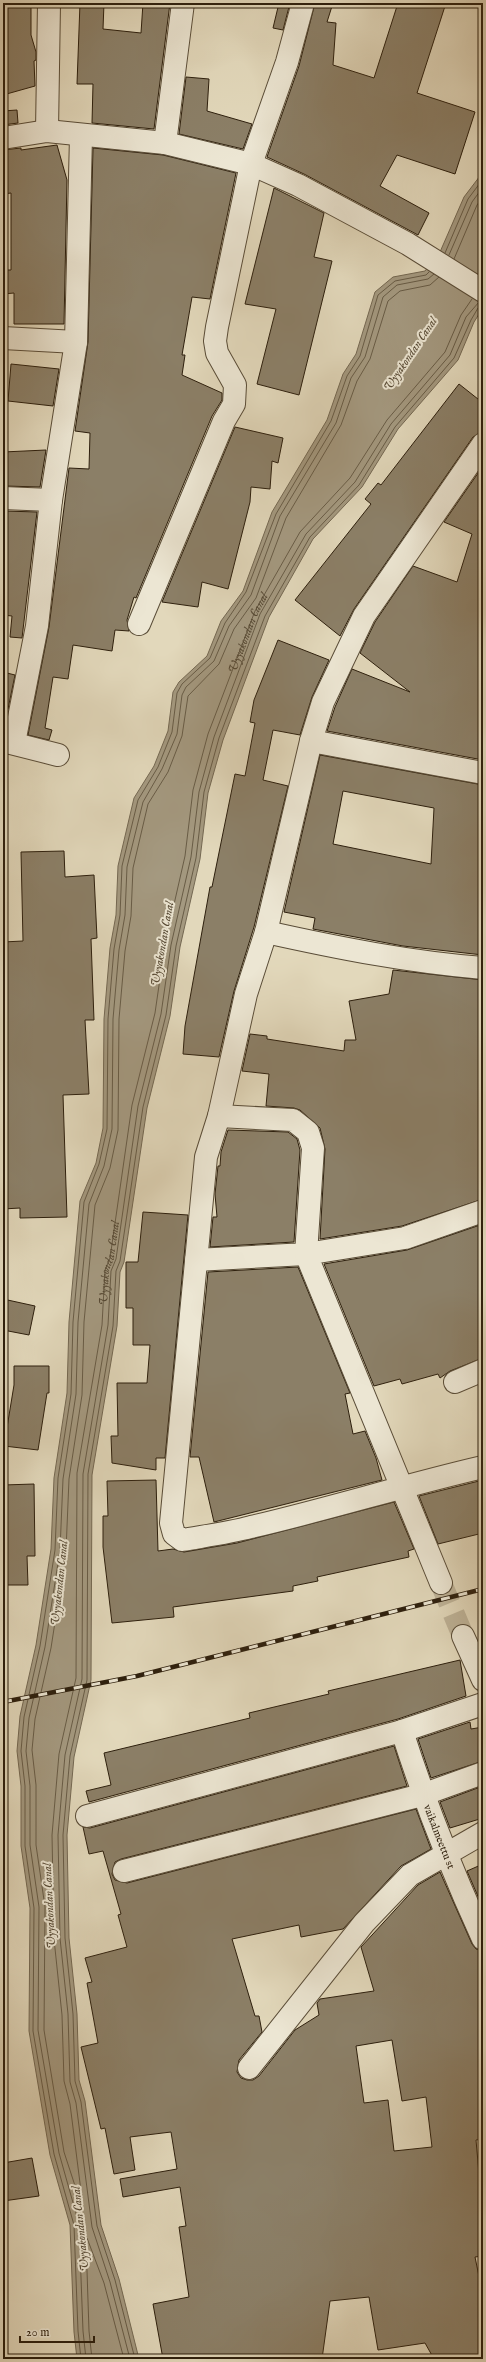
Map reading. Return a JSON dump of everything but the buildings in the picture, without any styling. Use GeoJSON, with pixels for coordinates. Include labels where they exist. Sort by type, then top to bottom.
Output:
{"type":"FeatureCollection","features":[{"type":"Feature","properties":{"kind":"street"},"geometry":{"type":"LineString","coordinates":[[47,131],[49,3]]}},
{"type":"Feature","properties":{"kind":"street"},"geometry":{"type":"LineString","coordinates":[[165,143],[183,3]]}},
{"type":"Feature","properties":{"kind":"street"},"geometry":{"type":"LineString","coordinates":[[139,624],[223,424],[234,404],[235,385],[217,353],[215,341],[252,164],[287,62],[303,3]]}},
{"type":"Feature","properties":{"kind":"street"},"geometry":{"type":"LineString","coordinates":[[3,138],[47,131],[81,136],[165,143],[252,164],[298,185],[408,244],[483,291]]}},
{"type":"Feature","properties":{"kind":"street"},"geometry":{"type":"LineString","coordinates":[[58,755],[8,742],[37,626],[51,500],[76,342],[81,136]]}},
{"type":"Feature","properties":{"kind":"street"},"geometry":{"type":"LineString","coordinates":[[3,338],[76,342]]}},
{"type":"Feature","properties":{"kind":"street"},"geometry":{"type":"LineString","coordinates":[[483,444],[364,616],[323,702],[311,741],[266,932],[246,994],[219,1116],[206,1157],[171,1523],[174,1534],[182,1540],[249,1528],[342,1504],[402,1486],[483,1467]]}},
{"type":"Feature","properties":{"kind":"street"},"geometry":{"type":"LineString","coordinates":[[3,498],[51,500]]}},
{"type":"Feature","properties":{"kind":"street"},"geometry":{"type":"LineString","coordinates":[[311,741],[483,773]]}},
{"type":"Feature","properties":{"kind":"street"},"geometry":{"type":"LineString","coordinates":[[266,932],[351,950],[429,964],[483,968]]}},
{"type":"Feature","properties":{"kind":"street"},"geometry":{"type":"LineString","coordinates":[[219,1116],[293,1120],[308,1132],[313,1148],[306,1254],[442,1583]]}},
{"type":"Feature","properties":{"kind":"street"},"geometry":{"type":"LineString","coordinates":[[196,1260],[306,1254],[405,1238],[483,1211]]}},
{"type":"Feature","properties":{"kind":"street"},"geometry":{"type":"LineString","coordinates":[[455,1382],[483,1370]]}},
{"type":"Feature","properties":{"kind":"street"},"geometry":{"type":"LineString","coordinates":[[462,1636],[483,1680]]}},
{"type":"Feature","properties":{"kind":"street"},"geometry":{"type":"LineString","coordinates":[[86,1816],[402,1731],[483,1704]]}},
{"type":"Feature","properties":{"kind":"street","name":"vaikalmeettu st"},"geometry":{"type":"LineString","coordinates":[[402,1731],[422,1795],[445,1854],[483,1939]]}},
{"type":"Feature","properties":{"kind":"street"},"geometry":{"type":"LineString","coordinates":[[124,1871],[422,1795],[483,1773]]}},
{"type":"Feature","properties":{"kind":"street"},"geometry":{"type":"LineString","coordinates":[[249,2068],[364,1923],[410,1875],[483,1833]]}},
{"type":"Feature","properties":{"kind":"water","name":"Uyyakondan Canal"},"geometry":{"type":"Polygon","coordinates":[[[483,172],[483,308],[474,322],[458,360],[398,429],[362,487],[313,539],[269,617],[223,740],[208,793],[200,859],[180,947],[170,1016],[147,1108],[124,1262],[120,1272],[117,1326],[92,1475],[91,1680],[74,1757],[67,1835],[69,1938],[77,2014],[79,2080],[85,2101],[101,2225],[119,2279],[139,2359],[77,2359],[74,2332],[70,2225],[50,2155],[29,2031],[30,1908],[21,1846],[21,1786],[17,1751],[20,1716],[36,1645],[51,1549],[54,1478],[67,1393],[69,1322],[80,1201],[96,1163],[103,1128],[104,1019],[110,948],[116,915],[118,866],[134,798],[154,766],[168,731],[173,692],[179,682],[207,656],[221,621],[243,591],[272,512],[327,420],[343,374],[356,354],[375,292],[393,277],[425,271],[440,252],[464,197],[483,172]]]}},
{"type":"Feature","properties":{"kind":"tunnel"},"geometry":{"type":"LineString","coordinates":[[441,1583],[463,1636]]}},
{"type":"Feature","properties":{"kind":"railway"},"geometry":{"type":"LineString","coordinates":[[3,1702],[137,1676],[483,1589]]}}]}
